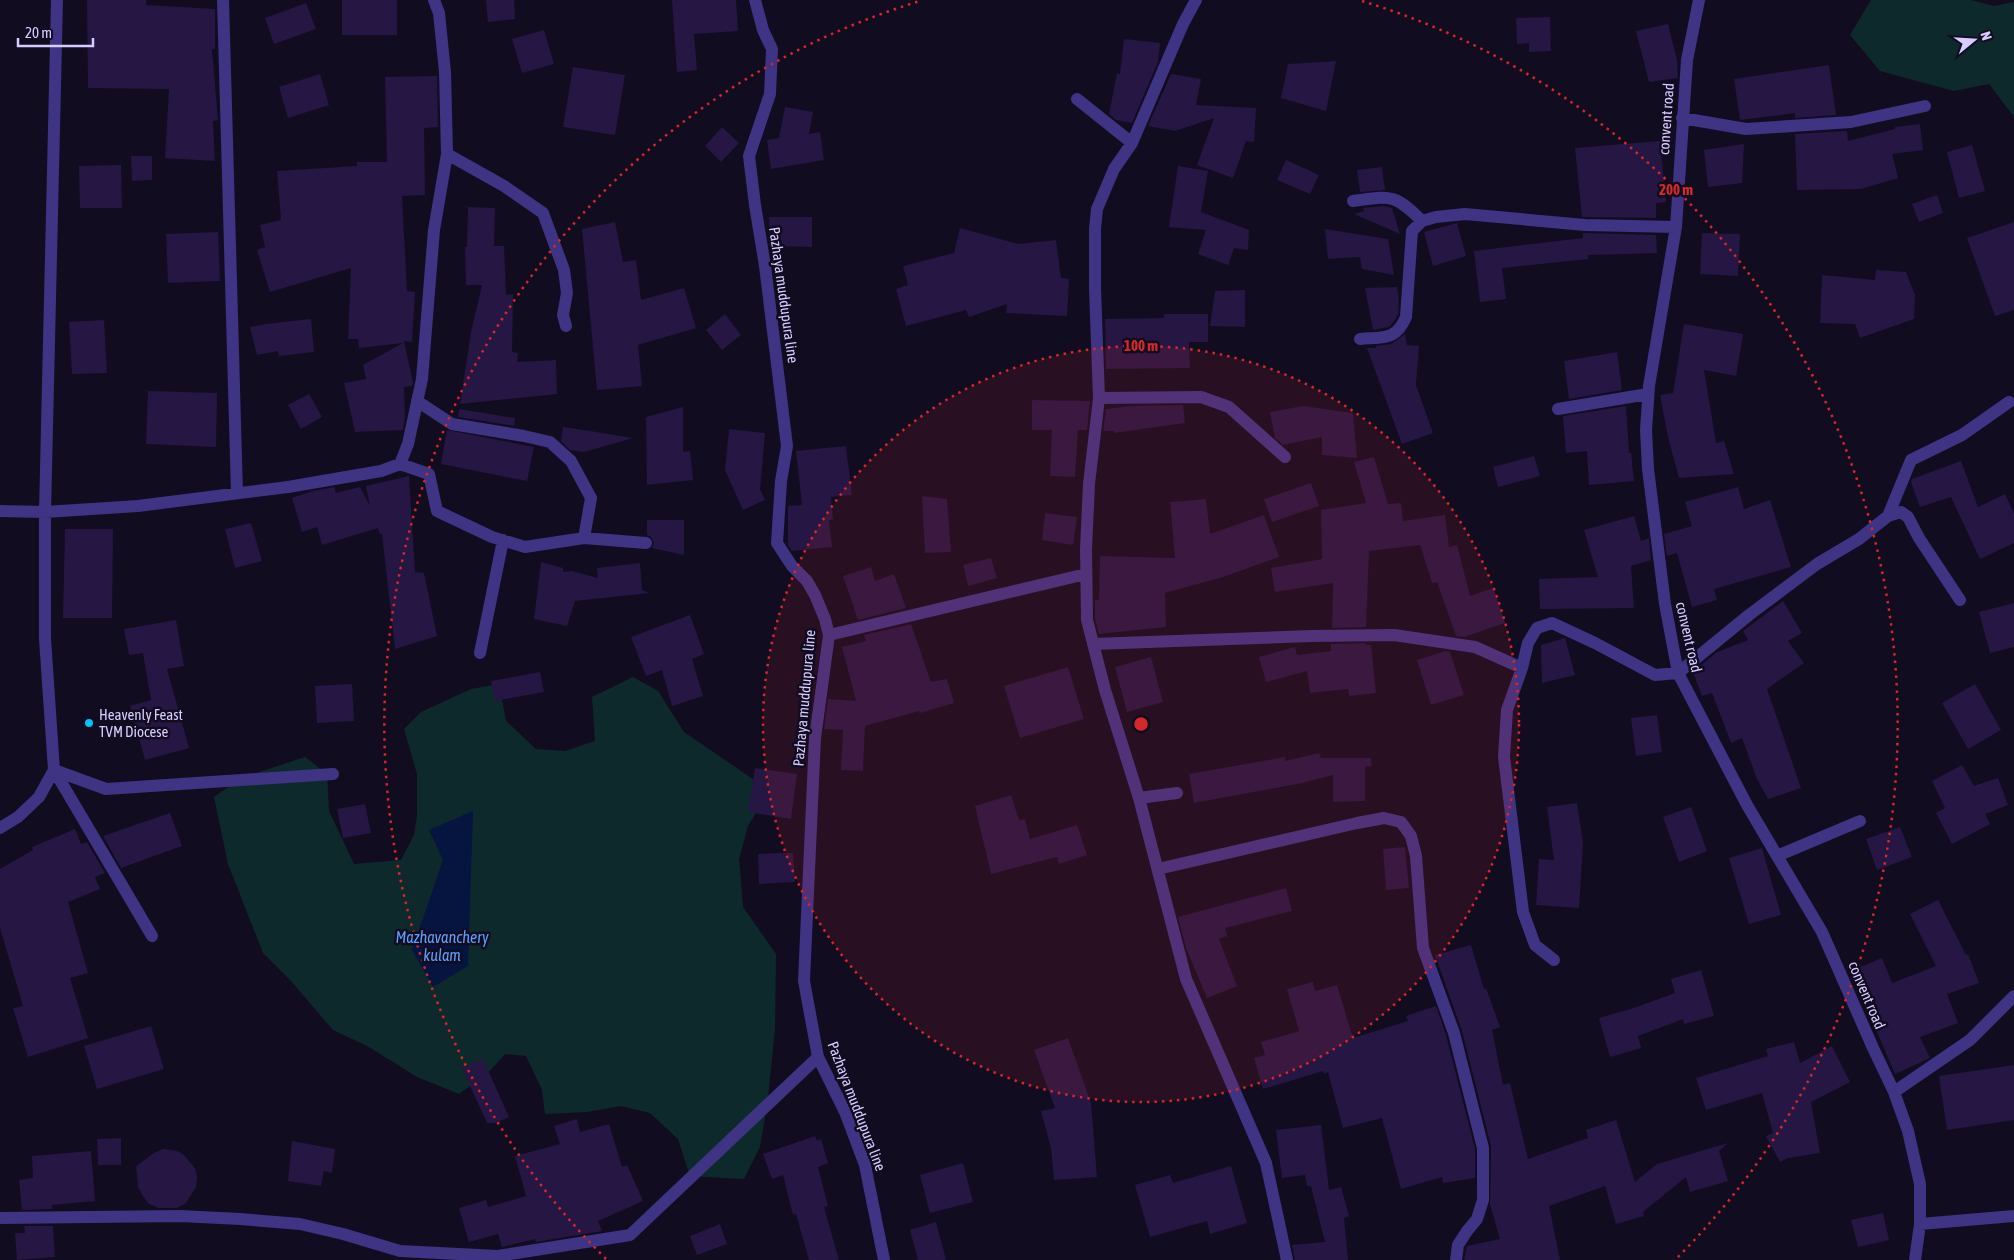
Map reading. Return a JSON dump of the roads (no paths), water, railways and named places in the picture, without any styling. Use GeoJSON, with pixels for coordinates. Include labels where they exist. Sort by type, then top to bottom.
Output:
{"type":"FeatureCollection","features":[{"type":"Feature","properties":{"kind":"street"},"geometry":{"type":"LineString","coordinates":[[57,0],[45,512],[45,639],[54,770],[152,936]]}},
{"type":"Feature","properties":{"kind":"street"},"geometry":{"type":"LineString","coordinates":[[223,0],[237,493]]}},
{"type":"Feature","properties":{"kind":"street"},"geometry":{"type":"LineString","coordinates":[[400,464],[408,444],[422,379],[434,230],[447,154],[445,72],[439,13],[434,0]]}},
{"type":"Feature","properties":{"kind":"street","name":"Pazhaya muddupura line"},"geometry":{"type":"LineString","coordinates":[[755,0],[763,30],[772,49],[770,94],[749,156],[765,266],[787,446],[777,543],[792,566],[807,581],[816,595],[825,619],[828,636],[814,738],[804,981],[818,1057],[845,1112],[865,1165],[884,1260]]}},
{"type":"Feature","properties":{"kind":"street"},"geometry":{"type":"LineString","coordinates":[[1196,0],[1183,24],[1132,143],[1114,169],[1097,209],[1095,289],[1099,398],[1089,484],[1086,574],[1087,620],[1104,690],[1139,798],[1186,979],[1266,1162],[1287,1260]]}},
{"type":"Feature","properties":{"kind":"street","name":"convent road"},"geometry":{"type":"LineString","coordinates":[[1699,0],[1686,60],[1676,227],[1648,394],[1646,430],[1648,468],[1665,604],[1678,673],[1747,805],[1822,932],[1894,1092],[1908,1131],[1920,1184],[1920,1224],[1915,1260]]}},
{"type":"Feature","properties":{"kind":"street"},"geometry":{"type":"LineString","coordinates":[[1078,99],[1132,143]]}},
{"type":"Feature","properties":{"kind":"street"},"geometry":{"type":"LineString","coordinates":[[1682,118],[1746,129],[1851,122],[1925,106]]}},
{"type":"Feature","properties":{"kind":"street"},"geometry":{"type":"LineString","coordinates":[[447,154],[504,186],[543,213],[564,270],[567,294],[563,316],[566,326]]}},
{"type":"Feature","properties":{"kind":"street"},"geometry":{"type":"LineString","coordinates":[[1353,201],[1389,197],[1406,205],[1422,221]]}},
{"type":"Feature","properties":{"kind":"street"},"geometry":{"type":"LineString","coordinates":[[1360,339],[1391,337],[1401,329],[1406,317],[1412,231],[1422,221],[1436,217],[1465,214],[1584,225],[1676,227]]}},
{"type":"Feature","properties":{"kind":"street"},"geometry":{"type":"LineString","coordinates":[[1558,409],[1648,394]]}},
{"type":"Feature","properties":{"kind":"street"},"geometry":{"type":"LineString","coordinates":[[1099,398],[1201,397],[1229,407],[1285,457]]}},
{"type":"Feature","properties":{"kind":"street"},"geometry":{"type":"LineString","coordinates":[[417,401],[452,424],[550,442],[571,461],[591,498],[584,538]]}},
{"type":"Feature","properties":{"kind":"street"},"geometry":{"type":"LineString","coordinates":[[1888,516],[1911,460],[1962,435],[2009,402]]}},
{"type":"Feature","properties":{"kind":"street"},"geometry":{"type":"LineString","coordinates":[[0,511],[45,512],[138,506],[288,487],[380,471],[400,464],[429,474],[437,511],[503,540],[525,547],[584,538],[646,543]]}},
{"type":"Feature","properties":{"kind":"street"},"geometry":{"type":"LineString","coordinates":[[1554,960],[1535,945],[1523,912],[1504,757],[1507,710],[1522,668],[1528,643],[1534,631],[1541,625],[1552,623],[1655,674],[1678,673],[1802,575],[1859,539],[1888,516],[1900,512],[1908,517],[1919,538],[1960,600]]}},
{"type":"Feature","properties":{"kind":"street"},"geometry":{"type":"LineString","coordinates":[[480,653],[503,540]]}},
{"type":"Feature","properties":{"kind":"street"},"geometry":{"type":"LineString","coordinates":[[828,636],[1086,574]]}},
{"type":"Feature","properties":{"kind":"street"},"geometry":{"type":"LineString","coordinates":[[1093,644],[1301,636],[1394,635],[1476,647],[1522,668]]}},
{"type":"Feature","properties":{"kind":"street"},"geometry":{"type":"LineString","coordinates":[[54,770],[106,789],[333,774]]}},
{"type":"Feature","properties":{"kind":"street"},"geometry":{"type":"LineString","coordinates":[[0,828],[18,817],[39,797],[54,770]]}},
{"type":"Feature","properties":{"kind":"street"},"geometry":{"type":"LineString","coordinates":[[1139,798],[1177,793]]}},
{"type":"Feature","properties":{"kind":"street"},"geometry":{"type":"LineString","coordinates":[[1158,869],[1358,823],[1384,818],[1401,822],[1411,836],[1416,856],[1424,948],[1454,1033],[1483,1148],[1483,1200],[1477,1219],[1458,1245],[1456,1260]]}},
{"type":"Feature","properties":{"kind":"street"},"geometry":{"type":"LineString","coordinates":[[1777,856],[1860,821]]}},
{"type":"Feature","properties":{"kind":"street"},"geometry":{"type":"LineString","coordinates":[[1894,1092],[1970,1040],[2014,996]]}},
{"type":"Feature","properties":{"kind":"street"},"geometry":{"type":"LineString","coordinates":[[0,1218],[180,1216],[240,1219],[300,1224],[343,1234],[400,1252],[498,1256],[630,1235],[818,1057]]}},
{"type":"Feature","properties":{"kind":"street"},"geometry":{"type":"LineString","coordinates":[[1920,1224],[2014,1216]]}},
{"type":"Feature","properties":{"kind":"water","name":"Mazhavanchery kulam"},"geometry":{"type":"Polygon","coordinates":[[[473,811],[468,966],[433,987],[412,950],[443,860],[429,830],[473,811]]]}},
{"type":"Feature","properties":{"kind":"place","name":"Heavenly Feast TVM Diocese"},"geometry":{"type":"Point","coordinates":[89,723]}}]}
